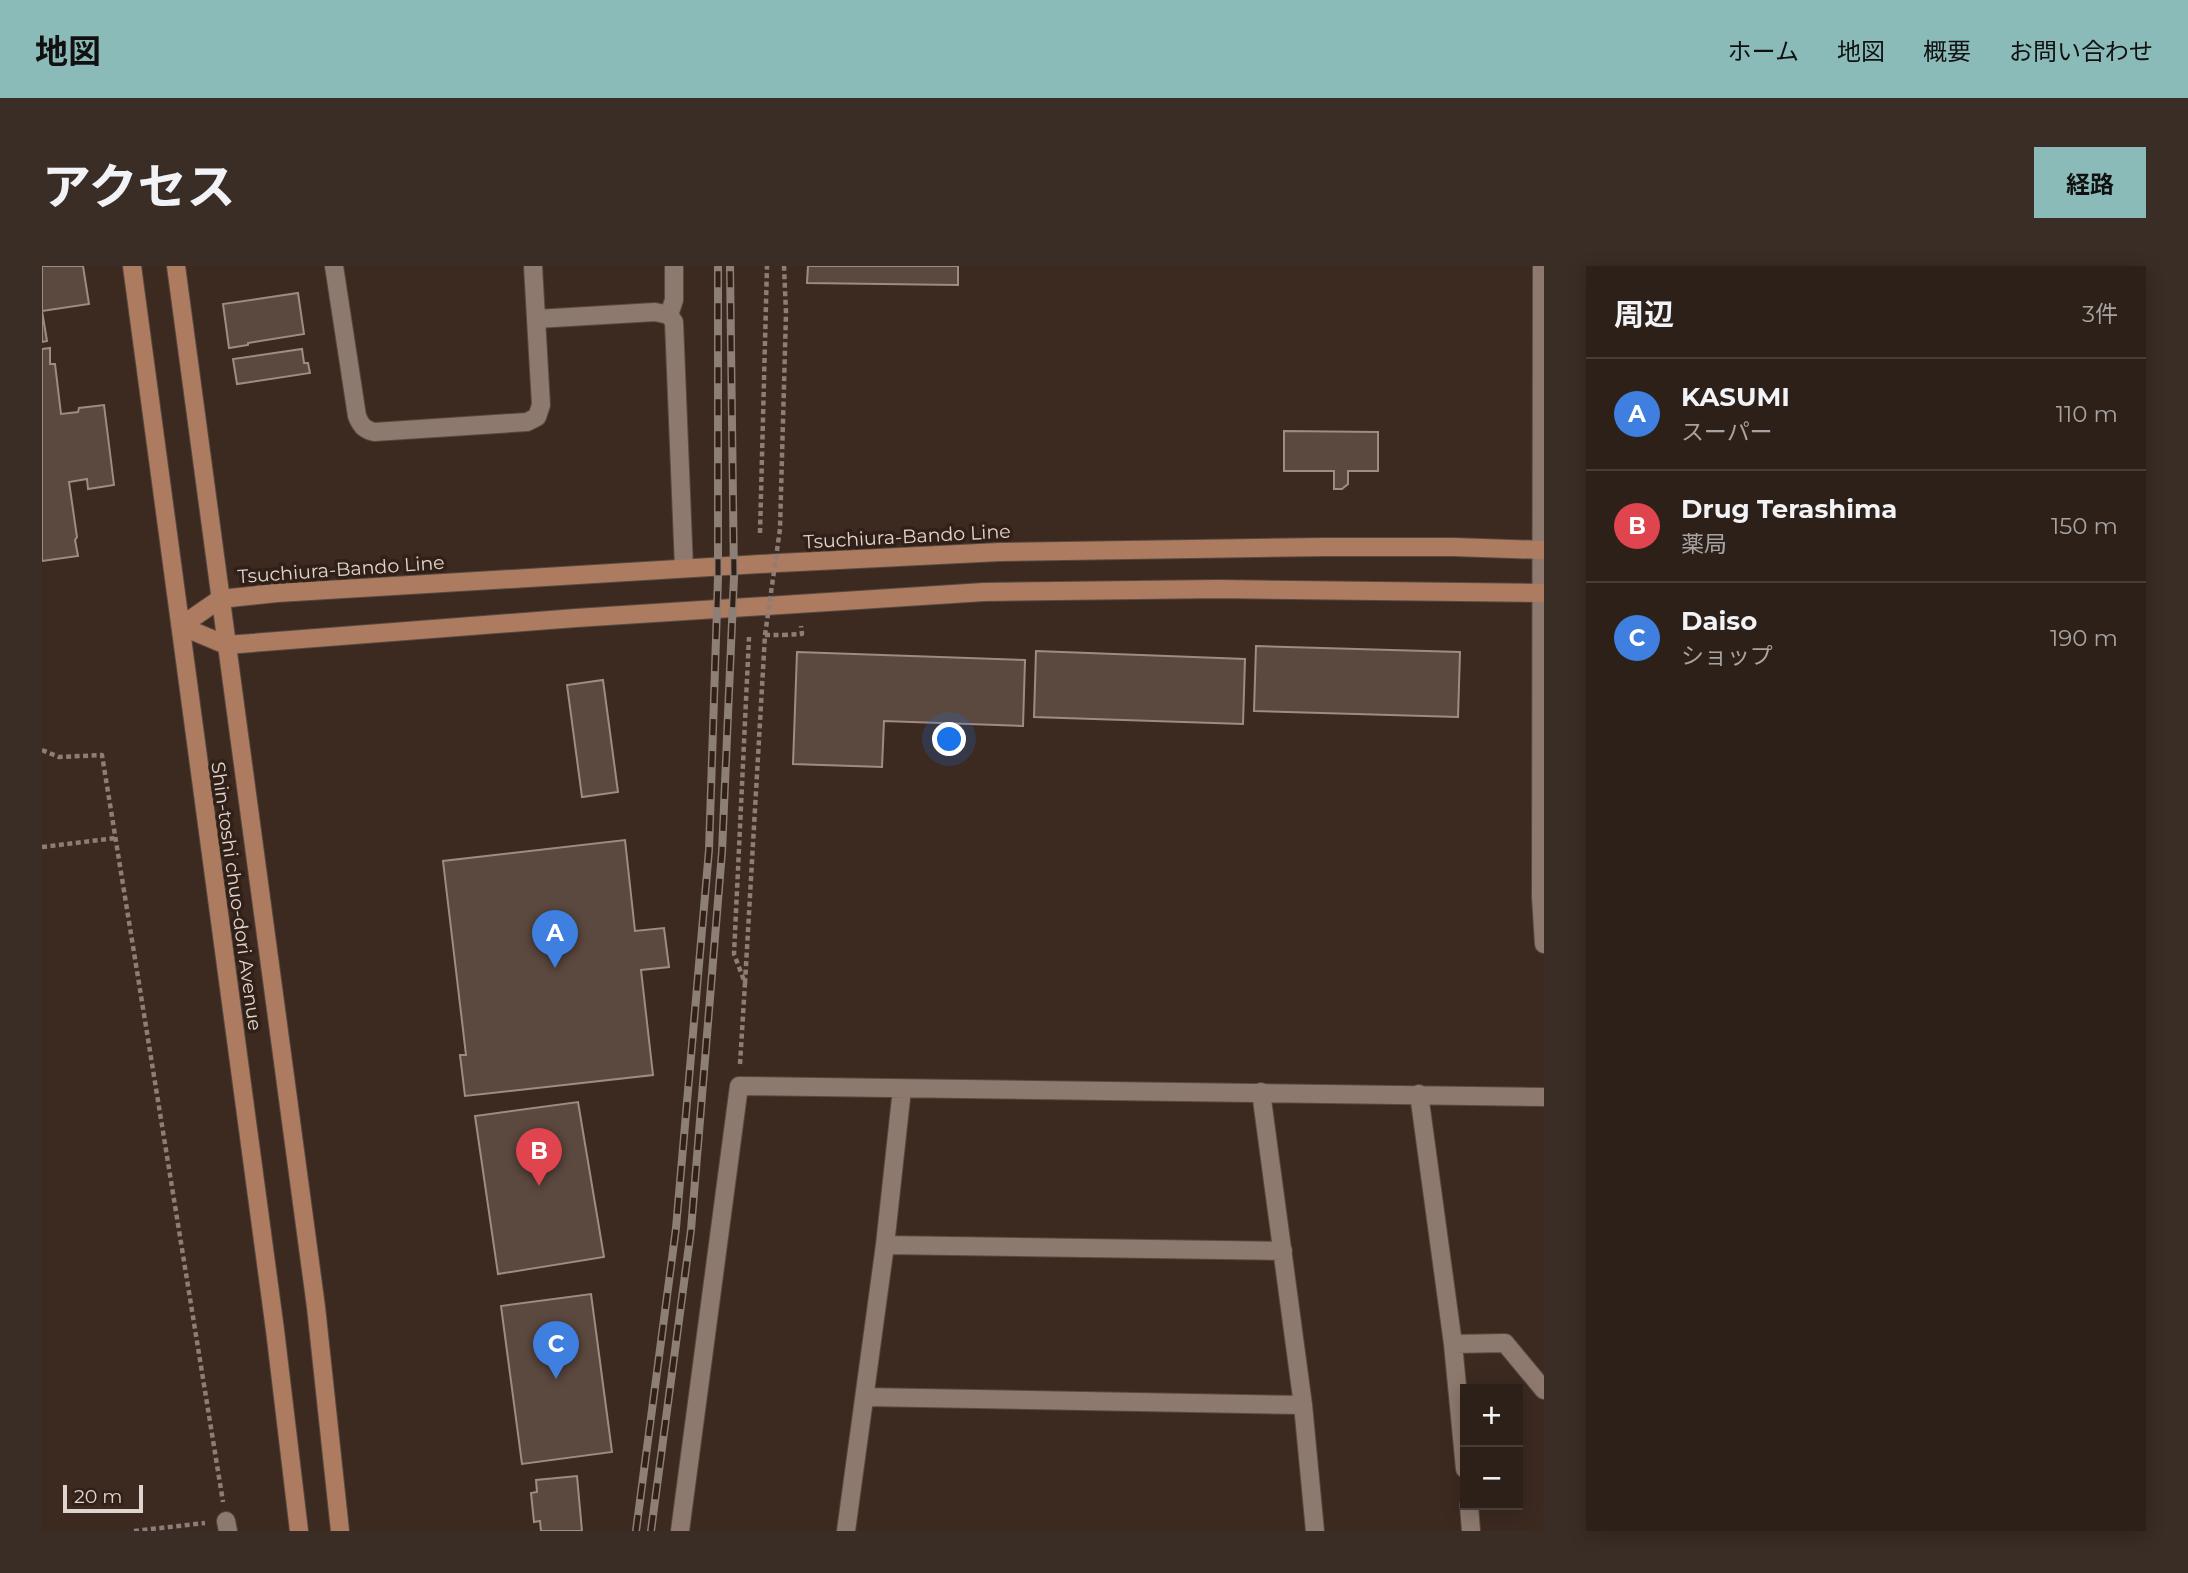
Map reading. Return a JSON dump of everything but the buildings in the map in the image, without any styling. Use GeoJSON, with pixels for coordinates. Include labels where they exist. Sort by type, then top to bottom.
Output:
{"type":"FeatureCollection","features":[{"type":"Feature","properties":{"kind":"main road","name":"Shin-toshi chuo-dori Avenue"},"geometry":{"type":"LineString","coordinates":[[132,266],[275,1330],[299,1531]]}},
{"type":"Feature","properties":{"kind":"main road"},"geometry":{"type":"LineString","coordinates":[[176,266],[314,1293],[340,1531]]}},
{"type":"Feature","properties":{"kind":"main road","name":"Tsuchiura-Bando Line"},"geometry":{"type":"LineString","coordinates":[[181,626],[220,599],[277,593],[684,568],[1000,552],[1324,547],[1542,550]]}},
{"type":"Feature","properties":{"kind":"main road"},"geometry":{"type":"LineString","coordinates":[[181,626],[226,645],[576,618],[984,592],[1231,589],[1543,593]]}},
{"type":"Feature","properties":{"kind":"street"},"geometry":{"type":"LineString","coordinates":[[334,266],[357,416],[366,430],[374,432],[527,422],[537,417],[541,405],[533,266]]}},
{"type":"Feature","properties":{"kind":"street"},"geometry":{"type":"LineString","coordinates":[[668,315],[674,300],[674,266]]}},
{"type":"Feature","properties":{"kind":"street"},"geometry":{"type":"LineString","coordinates":[[1542,266],[1541,897],[1544,944]]}},
{"type":"Feature","properties":{"kind":"street"},"geometry":{"type":"LineString","coordinates":[[536,318],[655,312],[668,315],[674,322],[684,568]]}},
{"type":"Feature","properties":{"kind":"street"},"geometry":{"type":"LineString","coordinates":[[680,1531],[739,1086],[1544,1097]]}},
{"type":"Feature","properties":{"kind":"street"},"geometry":{"type":"LineString","coordinates":[[846,1531],[885,1245],[902,1089]]}},
{"type":"Feature","properties":{"kind":"street"},"geometry":{"type":"LineString","coordinates":[[1261,1092],[1303,1405],[1315,1531]]}},
{"type":"Feature","properties":{"kind":"street"},"geometry":{"type":"LineString","coordinates":[[1419,1094],[1453,1344],[1463,1447]]}},
{"type":"Feature","properties":{"kind":"street"},"geometry":{"type":"LineString","coordinates":[[885,1245],[1283,1251]]}},
{"type":"Feature","properties":{"kind":"street"},"geometry":{"type":"LineString","coordinates":[[1453,1344],[1505,1343],[1544,1390]]}},
{"type":"Feature","properties":{"kind":"street"},"geometry":{"type":"LineString","coordinates":[[865,1397],[1303,1405]]}},
{"type":"Feature","properties":{"kind":"street"},"geometry":{"type":"LineString","coordinates":[[1469,1510],[1471,1531]]}},
{"type":"Feature","properties":{"kind":"path"},"geometry":{"type":"LineString","coordinates":[[760,533],[767,266]]}},
{"type":"Feature","properties":{"kind":"path"},"geometry":{"type":"LineString","coordinates":[[739,1086],[765,635],[780,529],[786,313],[784,266]]}},
{"type":"Feature","properties":{"kind":"path"},"geometry":{"type":"LineString","coordinates":[[765,635],[802,634],[802,625],[789,626]]}},
{"type":"Feature","properties":{"kind":"path"},"geometry":{"type":"LineString","coordinates":[[776,626],[776,636]]}},
{"type":"Feature","properties":{"kind":"path"},"geometry":{"type":"LineString","coordinates":[[745,982],[734,954],[749,636]]}},
{"type":"Feature","properties":{"kind":"path"},"geometry":{"type":"LineString","coordinates":[[42,750],[59,757],[102,755],[227,1526],[134,1531]]}},
{"type":"Feature","properties":{"kind":"path"},"geometry":{"type":"LineString","coordinates":[[42,848],[116,838]]}},
{"type":"Feature","properties":{"kind":"railway"},"geometry":{"type":"LineString","coordinates":[[636,1531],[676,1228],[709,850],[718,578],[718,266]]}},
{"type":"Feature","properties":{"kind":"railway"},"geometry":{"type":"LineString","coordinates":[[651,1531],[691,1230],[722,852],[734,577],[730,266]]}},
{"type":"Feature","properties":{"kind":"place","name":"KASUMI"},"geometry":{"type":"Point","coordinates":[555,968]}},
{"type":"Feature","properties":{"kind":"place","name":"Drug Terashima"},"geometry":{"type":"Point","coordinates":[539,1186]}},
{"type":"Feature","properties":{"kind":"place","name":"Daiso"},"geometry":{"type":"Point","coordinates":[556,1379]}}]}
